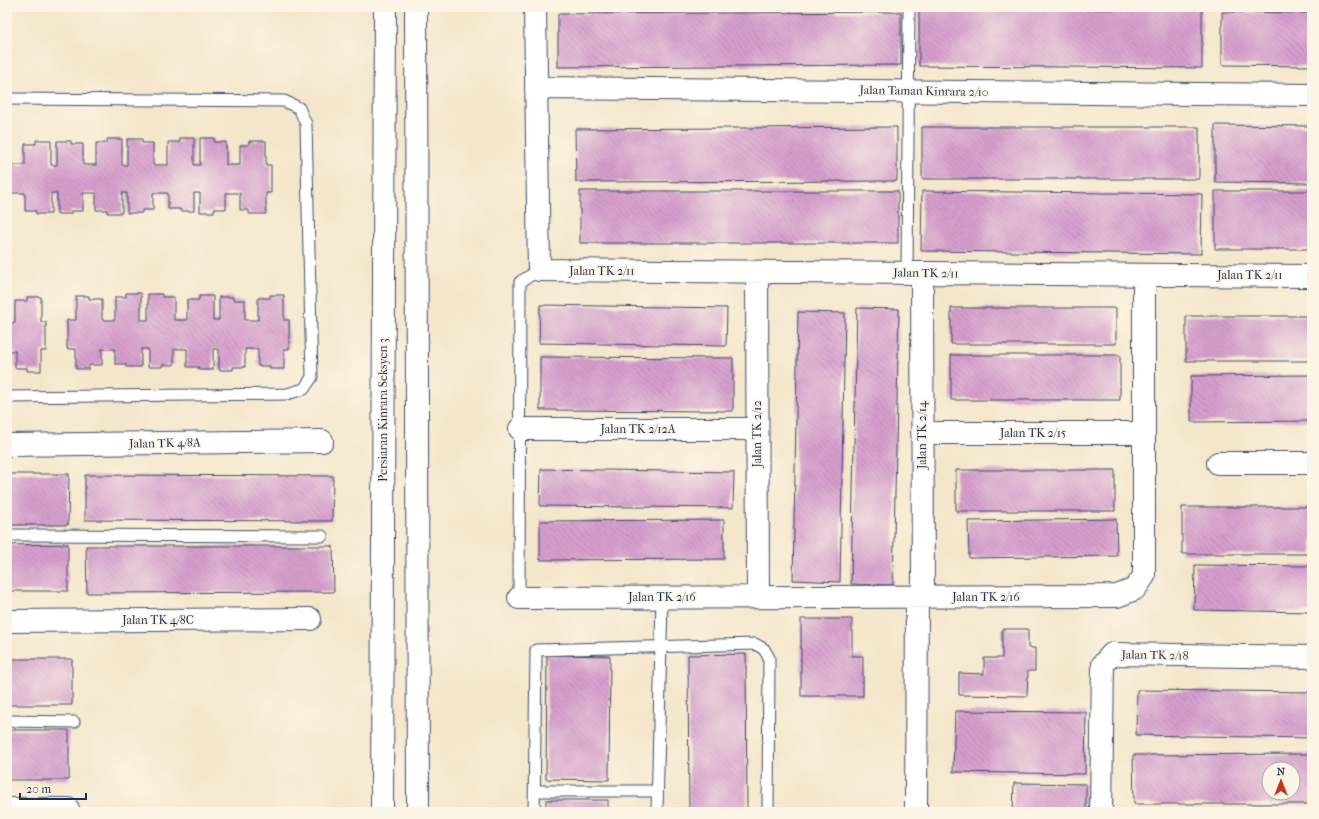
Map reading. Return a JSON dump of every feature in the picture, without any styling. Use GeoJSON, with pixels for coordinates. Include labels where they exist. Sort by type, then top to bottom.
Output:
{"type":"FeatureCollection","features":[{"type":"Feature","properties":{"kind":"street","name":"Persiaran Kinrara Seksyen 3"},"geometry":{"type":"LineString","coordinates":[[382,812],[385,7]]}},
{"type":"Feature","properties":{"kind":"street"},"geometry":{"type":"LineString","coordinates":[[416,7],[418,812]]}},
{"type":"Feature","properties":{"kind":"street"},"geometry":{"type":"LineString","coordinates":[[535,7],[539,270]]}},
{"type":"Feature","properties":{"kind":"street","name":"Jalan Taman Kinrara 2/10"},"geometry":{"type":"LineString","coordinates":[[536,88],[1312,95]]}},
{"type":"Feature","properties":{"kind":"street","name":"Jalan TK 2/11"},"geometry":{"type":"LineString","coordinates":[[539,270],[1312,276]]}},
{"type":"Feature","properties":{"kind":"street","name":"Jalan TK 2/12"},"geometry":{"type":"LineString","coordinates":[[757,272],[758,597]]}},
{"type":"Feature","properties":{"kind":"street","name":"Jalan TK 2/14"},"geometry":{"type":"LineString","coordinates":[[914,273],[922,433],[916,812]]}},
{"type":"Feature","properties":{"kind":"street","name":"Jalan TK 2/16"},"geometry":{"type":"LineString","coordinates":[[519,598],[1117,596],[1135,589],[1144,576],[1144,275]]}},
{"type":"Feature","properties":{"kind":"street","name":"Jalan TK 2/12A"},"geometry":{"type":"LineString","coordinates":[[520,429],[757,429]]}},
{"type":"Feature","properties":{"kind":"street","name":"Jalan TK 2/15"},"geometry":{"type":"LineString","coordinates":[[922,433],[1144,433]]}},
{"type":"Feature","properties":{"kind":"street","name":"Jalan TK 4/8A"},"geometry":{"type":"LineString","coordinates":[[7,445],[322,441]]}},
{"type":"Feature","properties":{"kind":"street"},"geometry":{"type":"LineString","coordinates":[[1218,463],[1312,463]]}},
{"type":"Feature","properties":{"kind":"street","name":"Jalan TK 4/8C"},"geometry":{"type":"LineString","coordinates":[[7,621],[310,619]]}},
{"type":"Feature","properties":{"kind":"street","name":"Jalan TK 2/18"},"geometry":{"type":"LineString","coordinates":[[1100,812],[1103,664],[1112,654],[1312,657]]}},
{"type":"Feature","properties":{"kind":"street"},"geometry":{"type":"LineString","coordinates":[[7,809],[68,809]]}},
{"type":"Feature","properties":{"kind":"lane"},"geometry":{"type":"LineString","coordinates":[[909,7],[908,91],[914,273]]}},
{"type":"Feature","properties":{"kind":"lane"},"geometry":{"type":"LineString","coordinates":[[7,99],[284,101],[298,108],[306,124],[312,376],[304,389],[287,394],[7,397]]}},
{"type":"Feature","properties":{"kind":"lane"},"geometry":{"type":"LineString","coordinates":[[519,598],[520,282],[539,270]]}},
{"type":"Feature","properties":{"kind":"lane"},"geometry":{"type":"LineString","coordinates":[[7,535],[322,536]]}},
{"type":"Feature","properties":{"kind":"lane"},"geometry":{"type":"LineString","coordinates":[[657,812],[662,597]]}},
{"type":"Feature","properties":{"kind":"lane"},"geometry":{"type":"LineString","coordinates":[[534,812],[536,650],[755,644],[764,649],[769,658],[768,812]]}},
{"type":"Feature","properties":{"kind":"lane"},"geometry":{"type":"LineString","coordinates":[[7,721],[74,722]]}},
{"type":"Feature","properties":{"kind":"lane"},"geometry":{"type":"LineString","coordinates":[[535,791],[657,791]]}},
{"type":"Feature","properties":{"kind":"building"},"geometry":{"type":"Polygon","coordinates":[[[919,8],[1202,10],[1202,68],[919,66],[919,8]]]}},
{"type":"Feature","properties":{"kind":"building"},"geometry":{"type":"Polygon","coordinates":[[[901,12],[901,65],[558,67],[558,14],[901,12]]]}},
{"type":"Feature","properties":{"kind":"building"},"geometry":{"type":"Polygon","coordinates":[[[1222,12],[1312,13],[1312,66],[1222,65],[1222,12]]]}},
{"type":"Feature","properties":{"kind":"building"},"geometry":{"type":"Polygon","coordinates":[[[1215,125],[1312,126],[1312,183],[1215,182],[1215,125]]]}},
{"type":"Feature","properties":{"kind":"building"},"geometry":{"type":"Polygon","coordinates":[[[897,127],[897,181],[576,182],[575,129],[897,127]]]}},
{"type":"Feature","properties":{"kind":"building"},"geometry":{"type":"Polygon","coordinates":[[[922,127],[1199,127],[1199,179],[922,179],[922,127]]]}},
{"type":"Feature","properties":{"kind":"building"},"geometry":{"type":"Polygon","coordinates":[[[180,138],[194,138],[194,165],[200,165],[200,138],[214,138],[214,142],[226,142],[226,165],[240,165],[240,145],[249,145],[249,141],[266,141],[266,165],[271,165],[271,193],[266,193],[266,214],[249,214],[249,210],[240,210],[240,193],[226,193],[226,209],[214,209],[214,212],[200,212],[200,193],[194,193],[194,211],[168,209],[168,193],[153,193],[153,210],[142,210],[142,213],[127,213],[127,193],[122,193],[122,213],[107,213],[107,210],[96,210],[96,193],[83,193],[83,211],[71,211],[71,214],[57,214],[57,193],[51,193],[51,214],[36,214],[36,211],[25,211],[25,193],[11,193],[11,209],[7,209],[7,141],[11,141],[11,165],[25,165],[25,144],[36,144],[36,140],[51,140],[51,165],[57,165],[57,141],[71,141],[71,144],[83,144],[83,165],[96,165],[96,143],[107,143],[107,139],[122,139],[122,165],[127,165],[127,139],[142,139],[142,143],[153,143],[153,165],[168,165],[168,142],[180,142],[180,138]]]}},
{"type":"Feature","properties":{"kind":"building"},"geometry":{"type":"Polygon","coordinates":[[[580,191],[898,191],[898,243],[580,243],[580,191]]]}},
{"type":"Feature","properties":{"kind":"building"},"geometry":{"type":"Polygon","coordinates":[[[922,191],[1202,194],[1201,254],[921,251],[922,191]]]}},
{"type":"Feature","properties":{"kind":"building"},"geometry":{"type":"Polygon","coordinates":[[[1215,191],[1312,191],[1312,249],[1215,249],[1215,191]]]}},
{"type":"Feature","properties":{"kind":"building"},"geometry":{"type":"Polygon","coordinates":[[[126,293],[141,293],[141,320],[148,320],[148,294],[162,294],[162,297],[174,297],[174,320],[187,320],[187,300],[199,300],[199,296],[213,296],[213,320],[219,320],[219,297],[233,297],[233,300],[245,300],[245,320],[258,320],[258,298],[270,298],[270,295],[284,295],[284,320],[289,320],[289,349],[284,349],[284,369],[270,369],[270,366],[258,366],[258,349],[245,349],[245,367],[233,367],[233,370],[219,370],[219,349],[213,349],[213,370],[199,370],[199,367],[187,367],[187,349],[174,349],[174,365],[148,367],[148,349],[141,349],[141,367],[126,367],[126,364],[115,364],[115,349],[102,349],[102,365],[89,365],[89,369],[76,369],[76,349],[67,349],[67,320],[76,320],[76,296],[89,296],[89,299],[102,299],[102,320],[115,320],[115,297],[126,297],[126,293]]]}},
{"type":"Feature","properties":{"kind":"building"},"geometry":{"type":"Polygon","coordinates":[[[27,297],[41,297],[41,322],[46,322],[46,351],[41,351],[41,371],[27,371],[27,368],[15,368],[15,351],[7,351],[7,323],[15,323],[15,301],[27,301],[27,297]]]}},
{"type":"Feature","properties":{"kind":"building"},"geometry":{"type":"Polygon","coordinates":[[[540,305],[727,308],[726,346],[539,343],[540,305]]]}},
{"type":"Feature","properties":{"kind":"building"},"geometry":{"type":"Polygon","coordinates":[[[857,308],[899,309],[893,585],[851,584],[857,308]]]}},
{"type":"Feature","properties":{"kind":"building"},"geometry":{"type":"Polygon","coordinates":[[[951,308],[1116,308],[1116,344],[951,344],[951,308]]]}},
{"type":"Feature","properties":{"kind":"building"},"geometry":{"type":"Polygon","coordinates":[[[798,312],[845,313],[840,582],[793,580],[798,312]]]}},
{"type":"Feature","properties":{"kind":"building"},"geometry":{"type":"Polygon","coordinates":[[[1186,316],[1312,316],[1312,361],[1186,361],[1186,316]]]}},
{"type":"Feature","properties":{"kind":"building"},"geometry":{"type":"Polygon","coordinates":[[[951,355],[1120,355],[1120,400],[951,400],[951,355]]]}},
{"type":"Feature","properties":{"kind":"building"},"geometry":{"type":"Polygon","coordinates":[[[540,357],[733,358],[733,411],[540,410],[540,357]]]}},
{"type":"Feature","properties":{"kind":"building"},"geometry":{"type":"Polygon","coordinates":[[[1312,375],[1312,421],[1191,422],[1191,376],[1312,375]]]}},
{"type":"Feature","properties":{"kind":"building"},"geometry":{"type":"Polygon","coordinates":[[[541,469],[734,472],[733,508],[540,506],[541,469]]]}},
{"type":"Feature","properties":{"kind":"building"},"geometry":{"type":"Polygon","coordinates":[[[956,470],[1115,470],[1115,511],[956,511],[956,470]]]}},
{"type":"Feature","properties":{"kind":"building"},"geometry":{"type":"Polygon","coordinates":[[[7,474],[69,474],[68,525],[7,525],[7,474]]]}},
{"type":"Feature","properties":{"kind":"building"},"geometry":{"type":"Polygon","coordinates":[[[85,475],[333,476],[332,521],[85,520],[85,475]]]}},
{"type":"Feature","properties":{"kind":"building"},"geometry":{"type":"Polygon","coordinates":[[[1182,507],[1312,507],[1312,554],[1182,554],[1182,507]]]}},
{"type":"Feature","properties":{"kind":"building"},"geometry":{"type":"Polygon","coordinates":[[[1116,519],[1117,556],[969,558],[968,521],[1116,519]]]}},
{"type":"Feature","properties":{"kind":"building"},"geometry":{"type":"Polygon","coordinates":[[[724,520],[724,559],[540,560],[540,521],[724,520]]]}},
{"type":"Feature","properties":{"kind":"building"},"geometry":{"type":"Polygon","coordinates":[[[68,544],[68,591],[7,591],[7,545],[68,544]]]}},
{"type":"Feature","properties":{"kind":"building"},"geometry":{"type":"Polygon","coordinates":[[[86,546],[333,546],[334,592],[87,593],[86,546]]]}},
{"type":"Feature","properties":{"kind":"building"},"geometry":{"type":"Polygon","coordinates":[[[1195,565],[1312,566],[1312,612],[1194,610],[1195,565]]]}},
{"type":"Feature","properties":{"kind":"building"},"geometry":{"type":"Polygon","coordinates":[[[801,619],[852,619],[852,656],[863,656],[863,696],[801,696],[801,619]]]}},
{"type":"Feature","properties":{"kind":"building"},"geometry":{"type":"Polygon","coordinates":[[[1002,629],[1028,629],[1028,648],[1035,648],[1035,671],[1028,671],[1027,696],[959,695],[959,673],[984,674],[984,658],[1002,658],[1002,629]]]}},
{"type":"Feature","properties":{"kind":"building"},"geometry":{"type":"Polygon","coordinates":[[[746,654],[747,812],[689,812],[688,655],[746,654]]]}},
{"type":"Feature","properties":{"kind":"building"},"geometry":{"type":"Polygon","coordinates":[[[547,655],[610,656],[609,780],[546,779],[547,655]]]}},
{"type":"Feature","properties":{"kind":"building"},"geometry":{"type":"Polygon","coordinates":[[[7,659],[72,659],[72,705],[7,705],[7,659]]]}},
{"type":"Feature","properties":{"kind":"building"},"geometry":{"type":"Polygon","coordinates":[[[1137,690],[1312,692],[1312,738],[1136,735],[1137,690]]]}},
{"type":"Feature","properties":{"kind":"building"},"geometry":{"type":"Polygon","coordinates":[[[955,711],[1086,712],[1085,774],[953,772],[955,711]]]}},
{"type":"Feature","properties":{"kind":"building"},"geometry":{"type":"Polygon","coordinates":[[[7,730],[69,730],[69,780],[7,780],[7,730]]]}},
{"type":"Feature","properties":{"kind":"building"},"geometry":{"type":"Polygon","coordinates":[[[1312,754],[1312,804],[1134,804],[1133,755],[1312,754]]]}},
{"type":"Feature","properties":{"kind":"building"},"geometry":{"type":"Polygon","coordinates":[[[1014,783],[1086,784],[1086,812],[1013,812],[1014,783]]]}},
{"type":"Feature","properties":{"kind":"building"},"geometry":{"type":"Polygon","coordinates":[[[546,800],[608,800],[608,812],[546,812],[546,800]]]}}]}
